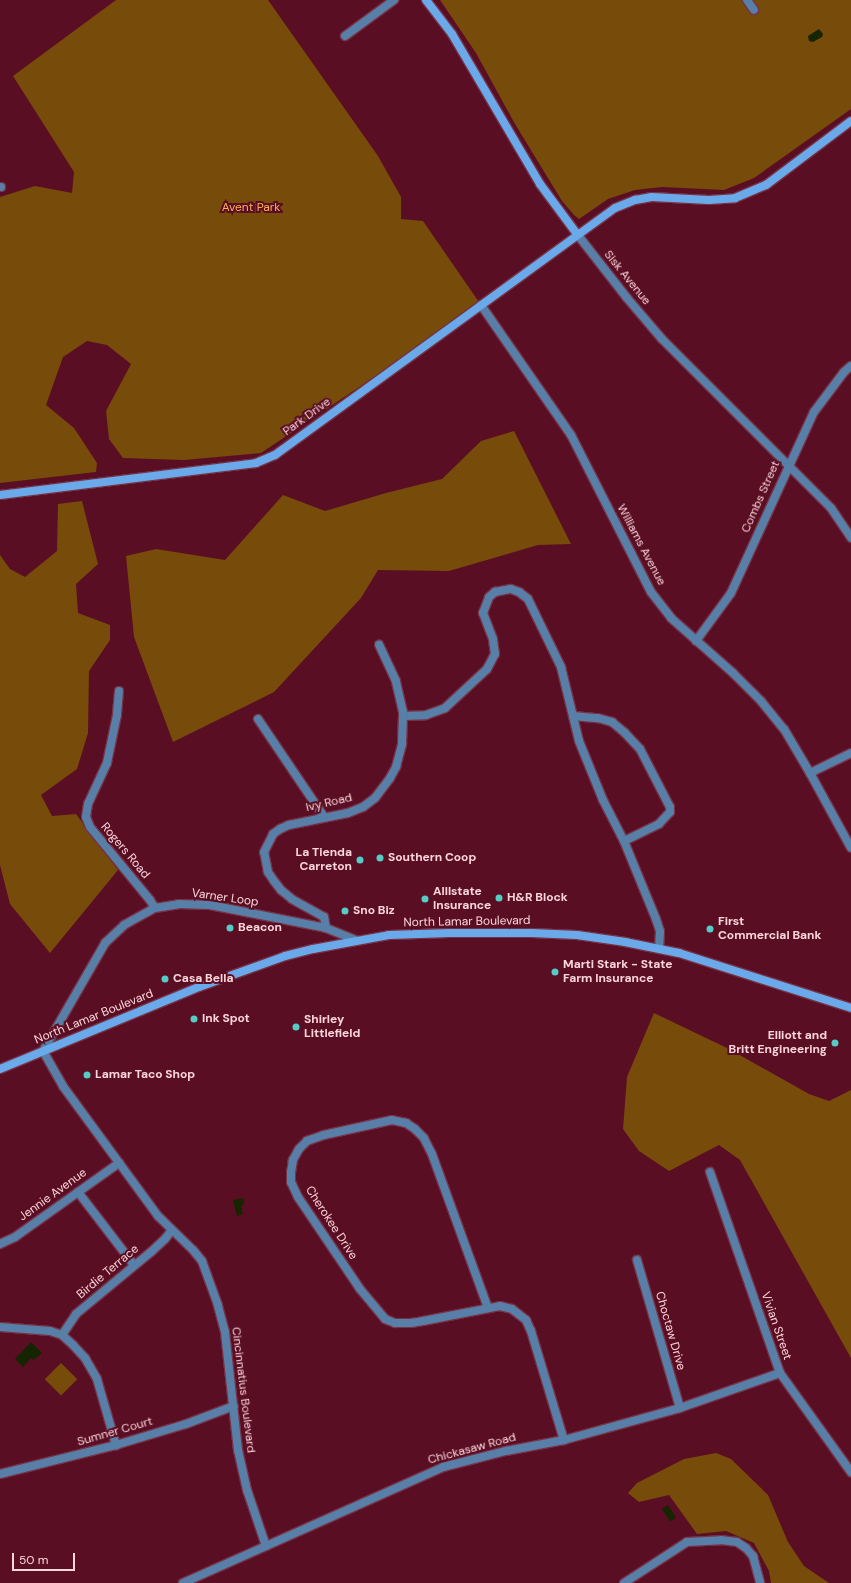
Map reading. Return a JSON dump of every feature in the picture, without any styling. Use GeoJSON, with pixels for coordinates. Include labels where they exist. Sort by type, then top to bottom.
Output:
{"type":"FeatureCollection","features":[{"type":"Feature","properties":{"kind":"street"},"geometry":{"type":"LineString","coordinates":[[345,36],[394,0]]}},
{"type":"Feature","properties":{"kind":"street","name":"Sisk Avenue"},"geometry":{"type":"LineString","coordinates":[[426,0],[452,34],[540,184],[627,298],[662,338],[831,508],[851,538]]}},
{"type":"Feature","properties":{"kind":"street"},"geometry":{"type":"LineString","coordinates":[[747,0],[754,10]]}},
{"type":"Feature","properties":{"kind":"street","name":"Park Drive"},"geometry":{"type":"LineString","coordinates":[[0,496],[256,463],[275,455],[577,234],[615,208],[635,200],[652,197],[709,200],[734,198],[766,185],[851,121]]}},
{"type":"Feature","properties":{"kind":"street","name":"Williams Avenue"},"geometry":{"type":"LineString","coordinates":[[481,305],[571,435],[651,592],[671,618],[763,704],[784,729],[851,848]]}},
{"type":"Feature","properties":{"kind":"street","name":"Combs Street"},"geometry":{"type":"LineString","coordinates":[[696,641],[731,593],[814,412],[844,372],[851,366]]}},
{"type":"Feature","properties":{"kind":"street"},"geometry":{"type":"LineString","coordinates":[[403,716],[426,714],[445,708],[488,669],[493,661],[495,647],[483,613],[484,606],[489,597],[495,592],[511,589],[519,592],[528,599],[540,620],[561,667],[579,741],[592,775],[624,841],[660,931],[659,948]]}},
{"type":"Feature","properties":{"kind":"street","name":"Ivy Road"},"geometry":{"type":"LineString","coordinates":[[326,928],[324,917],[292,899],[277,885],[268,872],[264,852],[268,842],[280,829],[289,825],[348,813],[363,807],[383,789],[396,767],[402,744],[403,716],[401,696],[396,681],[379,645]]}},
{"type":"Feature","properties":{"kind":"street","name":"Rogers Road"},"geometry":{"type":"LineString","coordinates":[[119,691],[117,716],[107,763],[88,804],[86,817],[90,827],[146,894],[155,908]]}},
{"type":"Feature","properties":{"kind":"street"},"geometry":{"type":"LineString","coordinates":[[573,716],[598,718],[612,722],[625,733],[640,749],[670,807],[670,812],[659,824],[624,841]]}},
{"type":"Feature","properties":{"kind":"street"},"geometry":{"type":"LineString","coordinates":[[258,719],[324,817]]}},
{"type":"Feature","properties":{"kind":"street"},"geometry":{"type":"LineString","coordinates":[[810,773],[851,753]]}},
{"type":"Feature","properties":{"kind":"street","name":"Varner Loop"},"geometry":{"type":"LineString","coordinates":[[43,1051],[105,943],[124,925],[155,908],[179,904],[210,905],[326,928],[355,940]]}},
{"type":"Feature","properties":{"kind":"street","name":"North Lamar Boulevard"},"geometry":{"type":"LineString","coordinates":[[0,1069],[199,987],[285,956],[355,940],[397,935],[576,935],[659,948],[712,962],[851,1008]]}},
{"type":"Feature","properties":{"kind":"street","name":"Cincinnatius Boulevard"},"geometry":{"type":"LineString","coordinates":[[43,1051],[63,1086],[158,1216],[193,1250],[202,1261],[209,1279],[224,1332],[234,1406],[238,1450],[247,1490],[266,1546]]}},
{"type":"Feature","properties":{"kind":"street","name":"Cherokee Drive"},"geometry":{"type":"LineString","coordinates":[[488,1308],[432,1154],[424,1138],[415,1129],[406,1123],[392,1120],[324,1135],[307,1141],[299,1149],[293,1160],[291,1172],[292,1182],[298,1197],[360,1289],[385,1320],[395,1323],[407,1323],[500,1306],[512,1309],[526,1320],[531,1331],[564,1440]]}},
{"type":"Feature","properties":{"kind":"street","name":"Jennie Avenue"},"geometry":{"type":"LineString","coordinates":[[0,1244],[15,1237],[119,1163]]}},
{"type":"Feature","properties":{"kind":"street","name":"Vivian Street"},"geometry":{"type":"LineString","coordinates":[[710,1172],[780,1373],[851,1472]]}},
{"type":"Feature","properties":{"kind":"street"},"geometry":{"type":"LineString","coordinates":[[78,1192],[134,1266]]}},
{"type":"Feature","properties":{"kind":"street","name":"Birdie Terrace"},"geometry":{"type":"LineString","coordinates":[[62,1335],[76,1314],[165,1239],[172,1230]]}},
{"type":"Feature","properties":{"kind":"street","name":"Choctaw Drive"},"geometry":{"type":"LineString","coordinates":[[637,1260],[680,1408]]}},
{"type":"Feature","properties":{"kind":"street"},"geometry":{"type":"LineString","coordinates":[[0,1327],[33,1328],[62,1335],[79,1351],[94,1371],[116,1445]]}},
{"type":"Feature","properties":{"kind":"street","name":"Chickasaw Road"},"geometry":{"type":"LineString","coordinates":[[183,1583],[443,1467],[506,1451],[564,1440],[680,1408],[780,1373]]}},
{"type":"Feature","properties":{"kind":"street","name":"Sumner Court"},"geometry":{"type":"LineString","coordinates":[[0,1474],[116,1445],[186,1424],[234,1406]]}},
{"type":"Feature","properties":{"kind":"street"},"geometry":{"type":"LineString","coordinates":[[624,1583],[687,1542],[722,1540],[737,1542],[750,1552],[758,1568],[760,1583]]}},
{"type":"Feature","properties":{"kind":"green space","name":"Avent Park"},"geometry":{"type":"Polygon","coordinates":[[[116,0],[268,0],[378,156],[401,197],[401,219],[423,221],[481,305],[261,453],[184,460],[123,458],[109,439],[106,411],[131,364],[107,345],[87,341],[63,357],[46,405],[74,428],[97,463],[96,472],[0,483],[0,197],[35,186],[72,193],[74,172],[13,76],[116,0]]]}},
{"type":"Feature","properties":{"kind":"green space"},"geometry":{"type":"Polygon","coordinates":[[[440,0],[851,0],[851,109],[754,178],[724,190],[662,187],[635,190],[608,199],[579,219],[562,201],[515,124],[476,53],[440,0]]]}},
{"type":"Feature","properties":{"kind":"green space"},"geometry":{"type":"Polygon","coordinates":[[[514,431],[571,544],[538,545],[449,571],[378,570],[361,598],[274,692],[173,742],[134,637],[126,556],[156,549],[225,560],[283,495],[325,511],[386,493],[442,479],[481,441],[514,431]]]}},
{"type":"Feature","properties":{"kind":"green space"},"geometry":{"type":"Polygon","coordinates":[[[82,501],[98,564],[76,584],[78,613],[110,625],[110,640],[89,671],[88,733],[77,769],[41,795],[52,816],[76,814],[118,870],[50,953],[10,904],[0,865],[0,555],[10,569],[25,577],[57,551],[58,504],[82,501]]]}},
{"type":"Feature","properties":{"kind":"green space"},"geometry":{"type":"Polygon","coordinates":[[[654,1013],[729,1049],[809,1094],[829,1101],[851,1090],[851,1358],[740,1160],[719,1145],[669,1171],[639,1151],[623,1129],[627,1077],[654,1013]]]}},
{"type":"Feature","properties":{"kind":"green space"},"geometry":{"type":"Polygon","coordinates":[[[61,1363],[77,1379],[61,1396],[45,1379],[61,1363]]]}},
{"type":"Feature","properties":{"kind":"green space"},"geometry":{"type":"Polygon","coordinates":[[[716,1453],[731,1459],[768,1495],[788,1542],[804,1566],[829,1583],[771,1583],[769,1571],[754,1543],[726,1531],[697,1534],[669,1495],[639,1502],[628,1493],[637,1483],[684,1459],[716,1453]]]}},
{"type":"Feature","properties":{"kind":"shaded area"},"geometry":{"type":"Polygon","coordinates":[[[819,29],[823,34],[822,37],[813,42],[809,41],[808,36],[819,29]]]}},
{"type":"Feature","properties":{"kind":"shaded area"},"geometry":{"type":"Polygon","coordinates":[[[243,1198],[244,1204],[241,1206],[243,1214],[237,1216],[233,1200],[243,1198]]]}},
{"type":"Feature","properties":{"kind":"shaded area"},"geometry":{"type":"Polygon","coordinates":[[[31,1342],[42,1353],[34,1360],[31,1358],[23,1367],[15,1359],[31,1342]]]}},
{"type":"Feature","properties":{"kind":"shaded area"},"geometry":{"type":"Polygon","coordinates":[[[668,1505],[676,1518],[670,1521],[662,1509],[668,1505]]]}},
{"type":"Feature","properties":{"kind":"place","name":"Southern Coop"},"geometry":{"type":"Point","coordinates":[380,858]}},
{"type":"Feature","properties":{"kind":"place","name":"La Tienda Carreton"},"geometry":{"type":"Point","coordinates":[360,860]}},
{"type":"Feature","properties":{"kind":"place","name":"H&R Block"},"geometry":{"type":"Point","coordinates":[499,898]}},
{"type":"Feature","properties":{"kind":"place","name":"Alllstate Insurance"},"geometry":{"type":"Point","coordinates":[425,899]}},
{"type":"Feature","properties":{"kind":"place","name":"Sno Biz"},"geometry":{"type":"Point","coordinates":[345,911]}},
{"type":"Feature","properties":{"kind":"place","name":"Beacon"},"geometry":{"type":"Point","coordinates":[230,928]}},
{"type":"Feature","properties":{"kind":"place","name":"First Commercial Bank"},"geometry":{"type":"Point","coordinates":[710,929]}},
{"type":"Feature","properties":{"kind":"place","name":"Marti Stark - State Farm Insurance"},"geometry":{"type":"Point","coordinates":[555,972]}},
{"type":"Feature","properties":{"kind":"place","name":"Casa Bella"},"geometry":{"type":"Point","coordinates":[165,979]}},
{"type":"Feature","properties":{"kind":"place","name":"Ink Spot"},"geometry":{"type":"Point","coordinates":[194,1019]}},
{"type":"Feature","properties":{"kind":"place","name":"Shirley Littlefield"},"geometry":{"type":"Point","coordinates":[296,1027]}},
{"type":"Feature","properties":{"kind":"place","name":"Elliott and Britt Engineering"},"geometry":{"type":"Point","coordinates":[835,1043]}},
{"type":"Feature","properties":{"kind":"place","name":"Lamar Taco Shop"},"geometry":{"type":"Point","coordinates":[87,1075]}}]}
